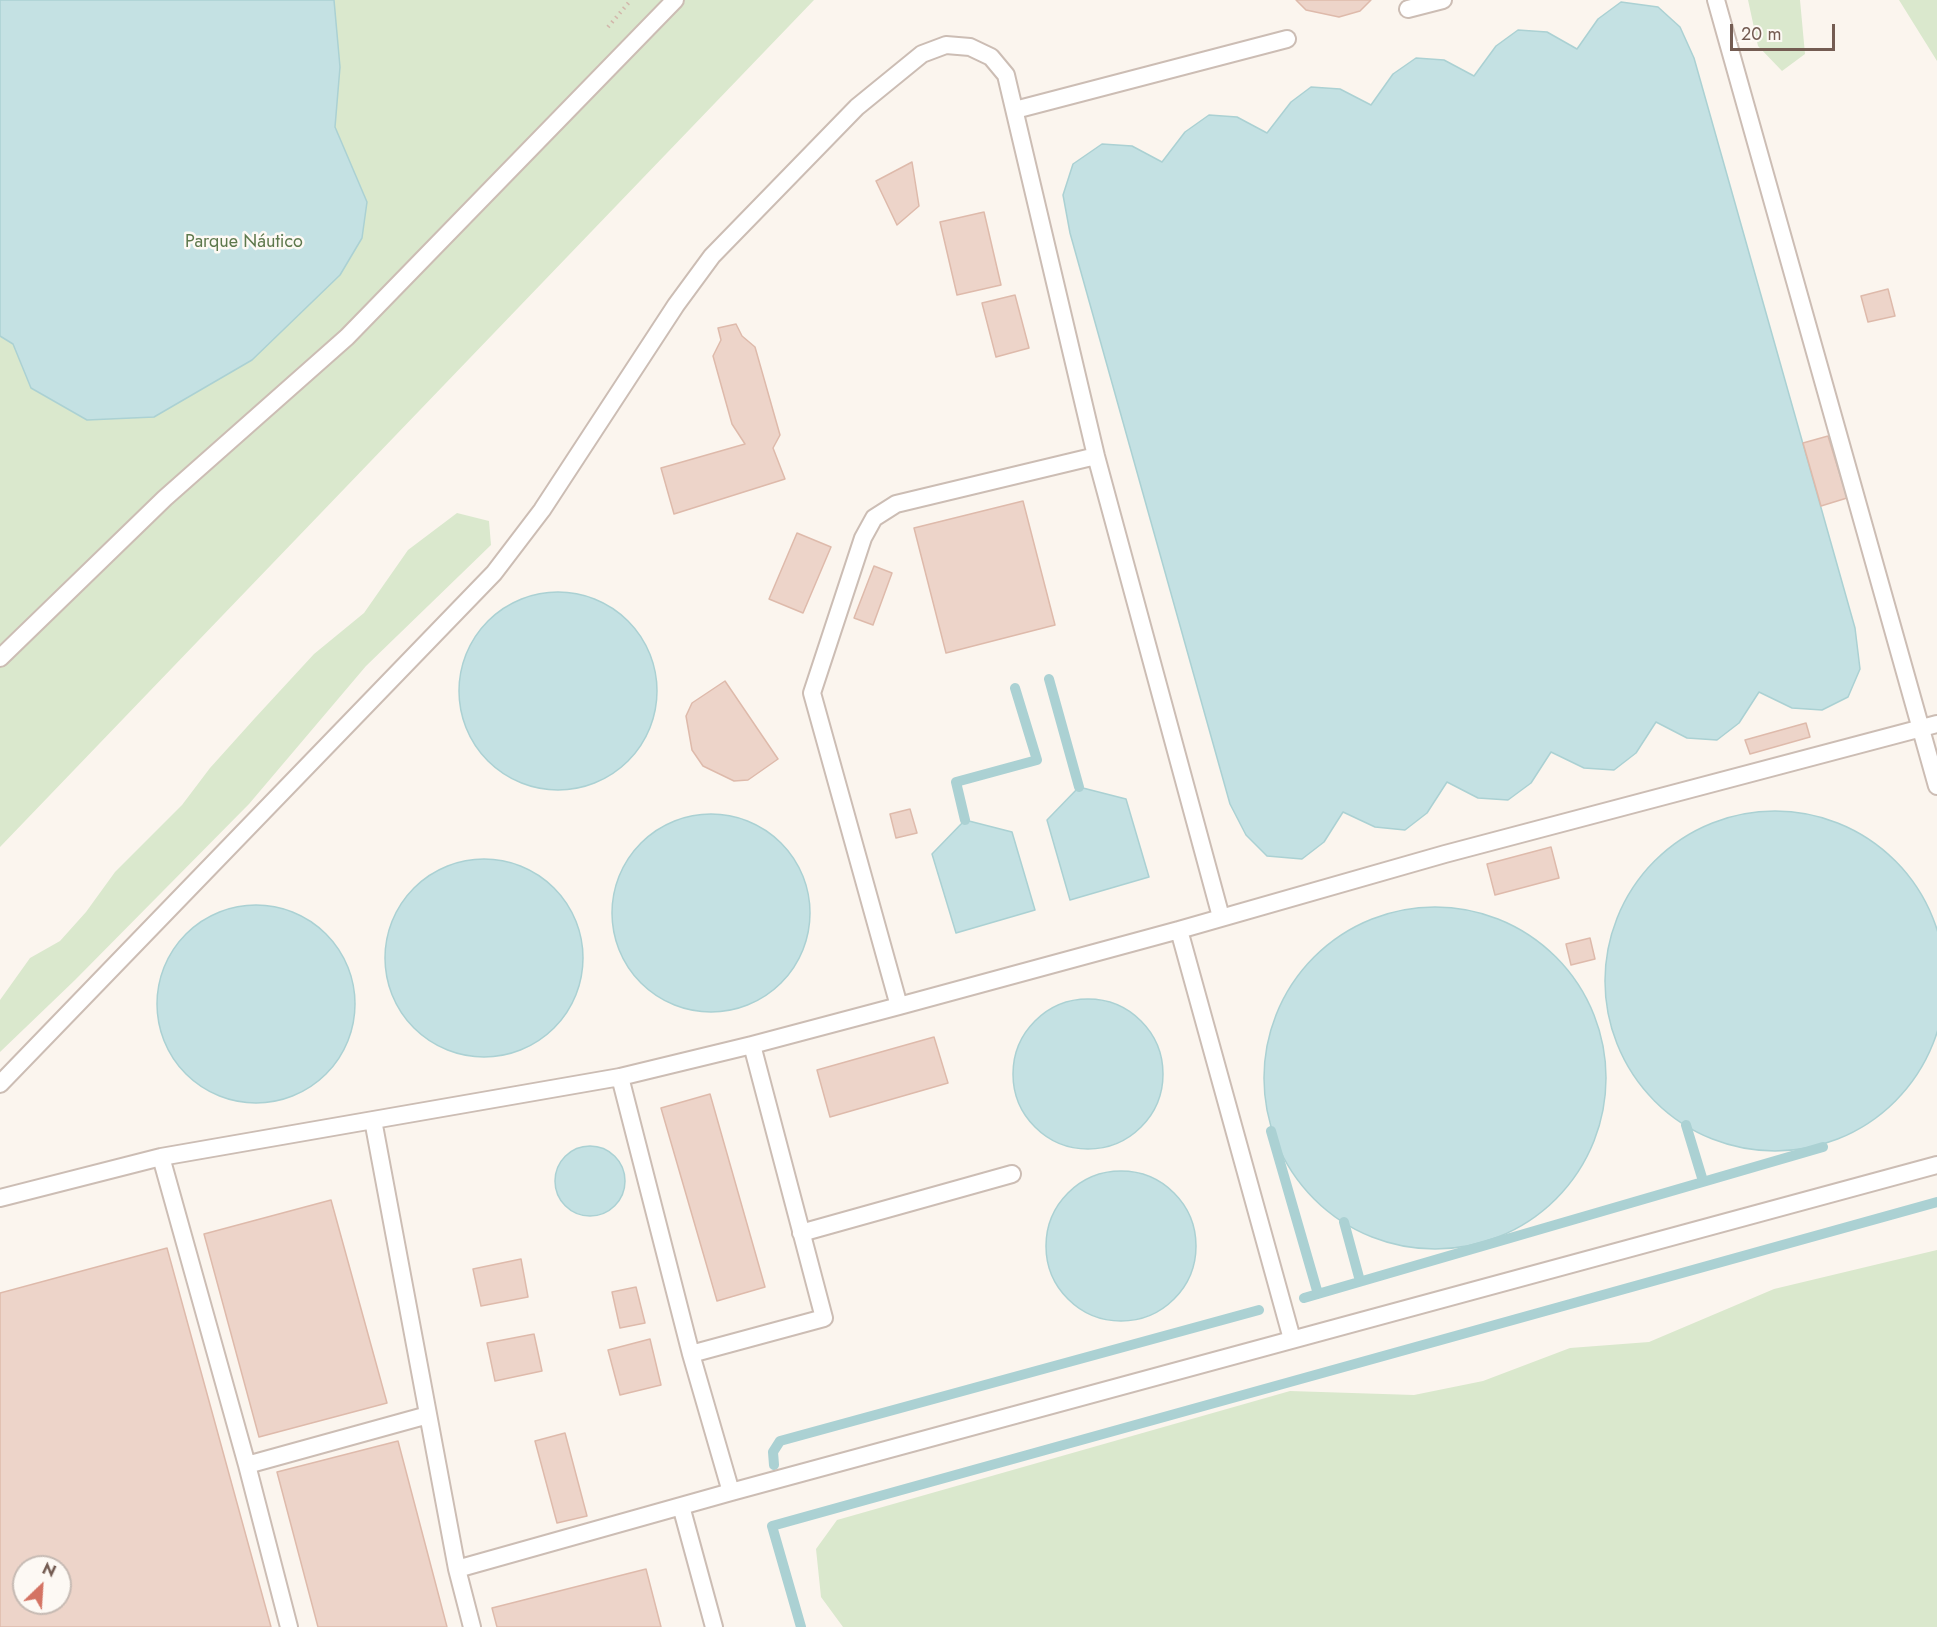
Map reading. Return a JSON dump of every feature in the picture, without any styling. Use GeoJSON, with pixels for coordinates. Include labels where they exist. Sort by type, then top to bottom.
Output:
{"type":"FeatureCollection","features":[{"type":"Feature","properties":{"kind":"lane"},"geometry":{"type":"LineString","coordinates":[[0,658],[165,498],[347,337],[675,0]]}},
{"type":"Feature","properties":{"kind":"lane"},"geometry":{"type":"LineString","coordinates":[[1408,9],[1443,0]]}},
{"type":"Feature","properties":{"kind":"lane"},"geometry":{"type":"LineString","coordinates":[[1716,0],[1929,726],[1937,786]]}},
{"type":"Feature","properties":{"kind":"lane"},"geometry":{"type":"LineString","coordinates":[[1015,110],[1287,39]]}},
{"type":"Feature","properties":{"kind":"lane"},"geometry":{"type":"LineString","coordinates":[[0,1084],[494,573],[542,510],[676,305],[712,256],[857,107],[922,54],[946,45],[970,47],[991,57],[1006,75],[1096,456],[1221,917]]}},
{"type":"Feature","properties":{"kind":"lane"},"geometry":{"type":"LineString","coordinates":[[899,1006],[812,693],[863,538],[874,518],[896,504],[1096,456]]}},
{"type":"Feature","properties":{"kind":"lane"},"geometry":{"type":"LineString","coordinates":[[0,1198],[161,1157],[620,1077],[752,1045],[1179,930],[1446,854],[1929,726]]}},
{"type":"Feature","properties":{"kind":"lane"},"geometry":{"type":"LineString","coordinates":[[1179,930],[1292,1339]]}},
{"type":"Feature","properties":{"kind":"lane"},"geometry":{"type":"LineString","coordinates":[[691,1354],[824,1318],[752,1045]]}},
{"type":"Feature","properties":{"kind":"lane"},"geometry":{"type":"LineString","coordinates":[[620,1077],[691,1354],[731,1492]]}},
{"type":"Feature","properties":{"kind":"lane"},"geometry":{"type":"LineString","coordinates":[[373,1120],[457,1569],[472,1627]]}},
{"type":"Feature","properties":{"kind":"lane"},"geometry":{"type":"LineString","coordinates":[[161,1157],[247,1465],[289,1627]]}},
{"type":"Feature","properties":{"kind":"lane"},"geometry":{"type":"LineString","coordinates":[[457,1569],[731,1492],[1937,1164]]}},
{"type":"Feature","properties":{"kind":"lane"},"geometry":{"type":"LineString","coordinates":[[801,1233],[1012,1174]]}},
{"type":"Feature","properties":{"kind":"lane"},"geometry":{"type":"LineString","coordinates":[[247,1465],[428,1415]]}},
{"type":"Feature","properties":{"kind":"lane"},"geometry":{"type":"LineString","coordinates":[[681,1506],[714,1627]]}},
{"type":"Feature","properties":{"kind":"green space","name":"Parque Náutico"},"geometry":{"type":"Polygon","coordinates":[[[0,0],[814,0],[0,847],[0,0]]]}},
{"type":"Feature","properties":{"kind":"green space"},"geometry":{"type":"Polygon","coordinates":[[[1748,0],[1800,0],[1805,54],[1782,71],[1758,46],[1748,0]]]}},
{"type":"Feature","properties":{"kind":"green space"},"geometry":{"type":"Polygon","coordinates":[[[1899,0],[1937,0],[1937,61],[1899,0]]]}},
{"type":"Feature","properties":{"kind":"green space"},"geometry":{"type":"Polygon","coordinates":[[[457,513],[489,521],[491,545],[366,666],[249,804],[75,980],[0,1052],[0,1000],[30,958],[60,941],[86,912],[115,872],[182,805],[210,768],[314,654],[364,613],[408,550],[457,513]]]}},
{"type":"Feature","properties":{"kind":"green space"},"geometry":{"type":"Polygon","coordinates":[[[1937,1250],[1937,1627],[843,1627],[821,1597],[816,1549],[837,1520],[1290,1391],[1414,1395],[1483,1381],[1570,1348],[1649,1342],[1774,1289],[1937,1250]]]}},
{"type":"Feature","properties":{"kind":"water"},"geometry":{"type":"Polygon","coordinates":[[[0,0],[334,0],[340,67],[335,127],[367,202],[362,238],[340,275],[252,360],[154,417],[87,420],[31,388],[13,344],[0,336],[0,0]]]}},
{"type":"Feature","properties":{"kind":"water"},"geometry":{"type":"Polygon","coordinates":[[[1621,2],[1658,7],[1680,27],[1694,58],[1855,628],[1860,669],[1848,697],[1822,710],[1792,708],[1759,692],[1739,723],[1717,740],[1687,738],[1656,722],[1636,753],[1614,770],[1584,768],[1551,752],[1531,783],[1508,800],[1478,798],[1447,782],[1427,813],[1405,830],[1375,827],[1343,812],[1324,842],[1302,859],[1267,856],[1246,835],[1230,804],[1070,233],[1063,195],[1073,164],[1102,144],[1132,146],[1162,162],[1185,132],[1209,115],[1237,117],[1267,133],[1291,102],[1311,87],[1340,89],[1371,105],[1393,74],[1416,58],[1444,60],[1474,76],[1496,46],[1518,30],[1547,32],[1577,49],[1598,19],[1621,2]]]}},
{"type":"Feature","properties":{"kind":"water"},"geometry":{"type":"Polygon","coordinates":[[[558,592],[577,594],[596,600],[613,609],[628,621],[640,636],[649,653],[655,672],[657,691],[655,710],[649,729],[640,746],[628,761],[613,773],[596,782],[577,788],[558,790],[539,788],[520,782],[503,773],[488,761],[476,746],[467,729],[461,710],[459,691],[461,672],[467,653],[476,636],[488,621],[503,609],[520,600],[539,594],[558,592]]]}},
{"type":"Feature","properties":{"kind":"water"},"geometry":{"type":"Polygon","coordinates":[[[1079,787],[1126,799],[1149,877],[1070,900],[1047,820],[1079,787]]]}},
{"type":"Feature","properties":{"kind":"water"},"geometry":{"type":"Polygon","coordinates":[[[1775,811],[1808,815],[1840,824],[1869,840],[1895,861],[1916,887],[1932,916],[1941,948],[1945,981],[1941,1014],[1932,1046],[1916,1075],[1895,1101],[1869,1122],[1840,1138],[1808,1147],[1775,1151],[1742,1147],[1710,1138],[1681,1122],[1655,1101],[1634,1075],[1618,1046],[1609,1014],[1605,981],[1609,948],[1618,916],[1634,887],[1655,861],[1681,840],[1710,824],[1742,815],[1775,811]]]}},
{"type":"Feature","properties":{"kind":"water"},"geometry":{"type":"Polygon","coordinates":[[[711,814],[730,816],[749,822],[766,831],[781,843],[793,858],[802,875],[808,894],[810,913],[808,932],[802,951],[793,968],[781,983],[766,995],[749,1004],[730,1010],[711,1012],[692,1010],[673,1004],[656,995],[641,983],[629,968],[620,951],[614,932],[612,913],[614,894],[620,875],[629,858],[641,843],[656,831],[673,822],[692,816],[711,814]]]}},
{"type":"Feature","properties":{"kind":"water"},"geometry":{"type":"Polygon","coordinates":[[[965,820],[1012,832],[1035,910],[956,933],[932,854],[965,820]]]}},
{"type":"Feature","properties":{"kind":"water"},"geometry":{"type":"Polygon","coordinates":[[[484,859],[503,861],[522,867],[539,876],[554,888],[566,903],[575,920],[581,939],[583,958],[581,977],[575,996],[566,1013],[554,1028],[539,1040],[522,1049],[503,1055],[484,1057],[465,1055],[446,1049],[429,1040],[414,1028],[402,1013],[393,996],[387,977],[385,958],[387,939],[393,920],[402,903],[414,888],[429,876],[446,867],[465,861],[484,859]]]}},
{"type":"Feature","properties":{"kind":"water"},"geometry":{"type":"Polygon","coordinates":[[[256,905],[275,907],[294,913],[311,922],[326,934],[338,949],[347,966],[353,985],[355,1004],[353,1023],[347,1042],[338,1059],[326,1074],[311,1086],[294,1095],[275,1101],[256,1103],[237,1101],[218,1095],[201,1086],[186,1074],[174,1059],[165,1042],[159,1023],[157,1004],[159,985],[165,966],[174,949],[186,934],[201,922],[218,913],[237,907],[256,905]]]}},
{"type":"Feature","properties":{"kind":"water"},"geometry":{"type":"Polygon","coordinates":[[[1435,907],[1468,911],[1500,920],[1530,936],[1556,957],[1577,983],[1593,1013],[1602,1045],[1606,1078],[1602,1111],[1593,1143],[1577,1173],[1556,1199],[1530,1220],[1500,1236],[1468,1245],[1435,1249],[1402,1245],[1370,1236],[1340,1220],[1314,1199],[1293,1173],[1277,1143],[1268,1111],[1264,1078],[1268,1045],[1277,1013],[1293,983],[1314,957],[1340,936],[1370,920],[1402,911],[1435,907]]]}},
{"type":"Feature","properties":{"kind":"water"},"geometry":{"type":"Polygon","coordinates":[[[1088,999],[1103,1000],[1117,1005],[1141,1021],[1157,1045],[1162,1059],[1162,1089],[1157,1103],[1141,1127],[1117,1143],[1103,1148],[1088,1149],[1073,1148],[1059,1143],[1035,1127],[1019,1103],[1014,1089],[1013,1074],[1014,1059],[1019,1045],[1035,1021],[1059,1005],[1073,1000],[1088,999]]]}},
{"type":"Feature","properties":{"kind":"water"},"geometry":{"type":"Polygon","coordinates":[[[590,1146],[603,1149],[615,1156],[622,1168],[625,1181],[622,1194],[615,1206],[603,1213],[590,1216],[577,1213],[565,1206],[558,1194],[555,1181],[558,1168],[565,1156],[577,1149],[590,1146]]]}},
{"type":"Feature","properties":{"kind":"water"},"geometry":{"type":"Polygon","coordinates":[[[1121,1171],[1136,1172],[1150,1177],[1174,1193],[1190,1217],[1195,1231],[1195,1261],[1190,1275],[1174,1299],[1150,1315],[1136,1320],[1121,1321],[1106,1320],[1092,1315],[1068,1299],[1052,1275],[1047,1261],[1046,1246],[1047,1231],[1052,1217],[1068,1193],[1092,1177],[1106,1172],[1121,1171]]]}},
{"type":"Feature","properties":{"kind":"building"},"geometry":{"type":"Polygon","coordinates":[[[1296,0],[1371,0],[1360,11],[1339,17],[1306,10],[1296,0]]]}},
{"type":"Feature","properties":{"kind":"building"},"geometry":{"type":"Polygon","coordinates":[[[912,162],[919,206],[897,225],[876,181],[912,162]]]}},
{"type":"Feature","properties":{"kind":"building"},"geometry":{"type":"Polygon","coordinates":[[[984,212],[1001,285],[957,295],[940,222],[984,212]]]}},
{"type":"Feature","properties":{"kind":"building"},"geometry":{"type":"Polygon","coordinates":[[[1888,289],[1895,316],[1868,322],[1861,296],[1888,289]]]}},
{"type":"Feature","properties":{"kind":"building"},"geometry":{"type":"Polygon","coordinates":[[[1015,295],[1029,348],[996,357],[982,303],[1015,295]]]}},
{"type":"Feature","properties":{"kind":"building"},"geometry":{"type":"Polygon","coordinates":[[[736,324],[742,336],[755,347],[780,435],[773,448],[785,479],[674,514],[661,468],[745,444],[732,424],[713,356],[721,340],[718,328],[736,324]]]}},
{"type":"Feature","properties":{"kind":"building"},"geometry":{"type":"Polygon","coordinates":[[[1828,436],[1847,498],[1821,506],[1803,443],[1828,436]]]}},
{"type":"Feature","properties":{"kind":"building"},"geometry":{"type":"Polygon","coordinates":[[[1023,501],[1055,625],[946,653],[914,528],[1023,501]]]}},
{"type":"Feature","properties":{"kind":"building"},"geometry":{"type":"Polygon","coordinates":[[[797,533],[831,547],[803,613],[769,599],[797,533]]]}},
{"type":"Feature","properties":{"kind":"building"},"geometry":{"type":"Polygon","coordinates":[[[874,566],[892,573],[873,625],[854,618],[874,566]]]}},
{"type":"Feature","properties":{"kind":"building"},"geometry":{"type":"Polygon","coordinates":[[[725,681],[778,759],[748,780],[734,781],[703,766],[692,750],[686,716],[692,703],[725,681]]]}},
{"type":"Feature","properties":{"kind":"building"},"geometry":{"type":"Polygon","coordinates":[[[1806,723],[1810,737],[1750,754],[1745,740],[1806,723]]]}},
{"type":"Feature","properties":{"kind":"building"},"geometry":{"type":"Polygon","coordinates":[[[910,809],[917,833],[896,838],[890,814],[910,809]]]}},
{"type":"Feature","properties":{"kind":"building"},"geometry":{"type":"Polygon","coordinates":[[[1551,847],[1559,878],[1495,895],[1487,864],[1551,847]]]}},
{"type":"Feature","properties":{"kind":"building"},"geometry":{"type":"Polygon","coordinates":[[[1590,938],[1595,959],[1571,965],[1566,944],[1590,938]]]}},
{"type":"Feature","properties":{"kind":"building"},"geometry":{"type":"Polygon","coordinates":[[[934,1037],[948,1083],[830,1117],[817,1070],[934,1037]]]}},
{"type":"Feature","properties":{"kind":"building"},"geometry":{"type":"Polygon","coordinates":[[[710,1094],[765,1287],[717,1301],[661,1108],[710,1094]]]}},
{"type":"Feature","properties":{"kind":"building"},"geometry":{"type":"Polygon","coordinates":[[[331,1200],[387,1403],[259,1437],[204,1234],[331,1200]]]}},
{"type":"Feature","properties":{"kind":"building"},"geometry":{"type":"Polygon","coordinates":[[[167,1248],[271,1627],[0,1627],[0,1293],[167,1248]]]}},
{"type":"Feature","properties":{"kind":"building"},"geometry":{"type":"Polygon","coordinates":[[[521,1259],[528,1297],[481,1306],[473,1269],[521,1259]]]}},
{"type":"Feature","properties":{"kind":"building"},"geometry":{"type":"Polygon","coordinates":[[[636,1287],[645,1323],[620,1328],[612,1292],[636,1287]]]}},
{"type":"Feature","properties":{"kind":"building"},"geometry":{"type":"Polygon","coordinates":[[[534,1334],[542,1371],[495,1381],[487,1343],[534,1334]]]}},
{"type":"Feature","properties":{"kind":"building"},"geometry":{"type":"Polygon","coordinates":[[[650,1339],[661,1385],[620,1395],[608,1350],[650,1339]]]}},
{"type":"Feature","properties":{"kind":"building"},"geometry":{"type":"Polygon","coordinates":[[[565,1433],[587,1516],[557,1523],[535,1441],[565,1433]]]}},
{"type":"Feature","properties":{"kind":"building"},"geometry":{"type":"Polygon","coordinates":[[[398,1441],[447,1627],[318,1627],[277,1472],[398,1441]]]}},
{"type":"Feature","properties":{"kind":"building"},"geometry":{"type":"Polygon","coordinates":[[[646,1569],[661,1627],[497,1627],[492,1608],[646,1569]]]}},
{"type":"Feature","properties":{"kind":"waterway"},"geometry":{"type":"LineString","coordinates":[[1049,679],[1079,787]]}},
{"type":"Feature","properties":{"kind":"waterway"},"geometry":{"type":"LineString","coordinates":[[965,820],[956,782],[1037,760],[1015,688]]}},
{"type":"Feature","properties":{"kind":"waterway"},"geometry":{"type":"LineString","coordinates":[[1686,1125],[1703,1181]]}},
{"type":"Feature","properties":{"kind":"waterway"},"geometry":{"type":"LineString","coordinates":[[1271,1131],[1318,1294]]}},
{"type":"Feature","properties":{"kind":"waterway"},"geometry":{"type":"LineString","coordinates":[[1304,1298],[1823,1147]]}},
{"type":"Feature","properties":{"kind":"waterway"},"geometry":{"type":"LineString","coordinates":[[801,1627],[772,1526],[1937,1202]]}},
{"type":"Feature","properties":{"kind":"waterway"},"geometry":{"type":"LineString","coordinates":[[1344,1222],[1360,1281]]}},
{"type":"Feature","properties":{"kind":"waterway"},"geometry":{"type":"LineString","coordinates":[[774,1465],[773,1452],[780,1441],[1259,1310]]}}]}
